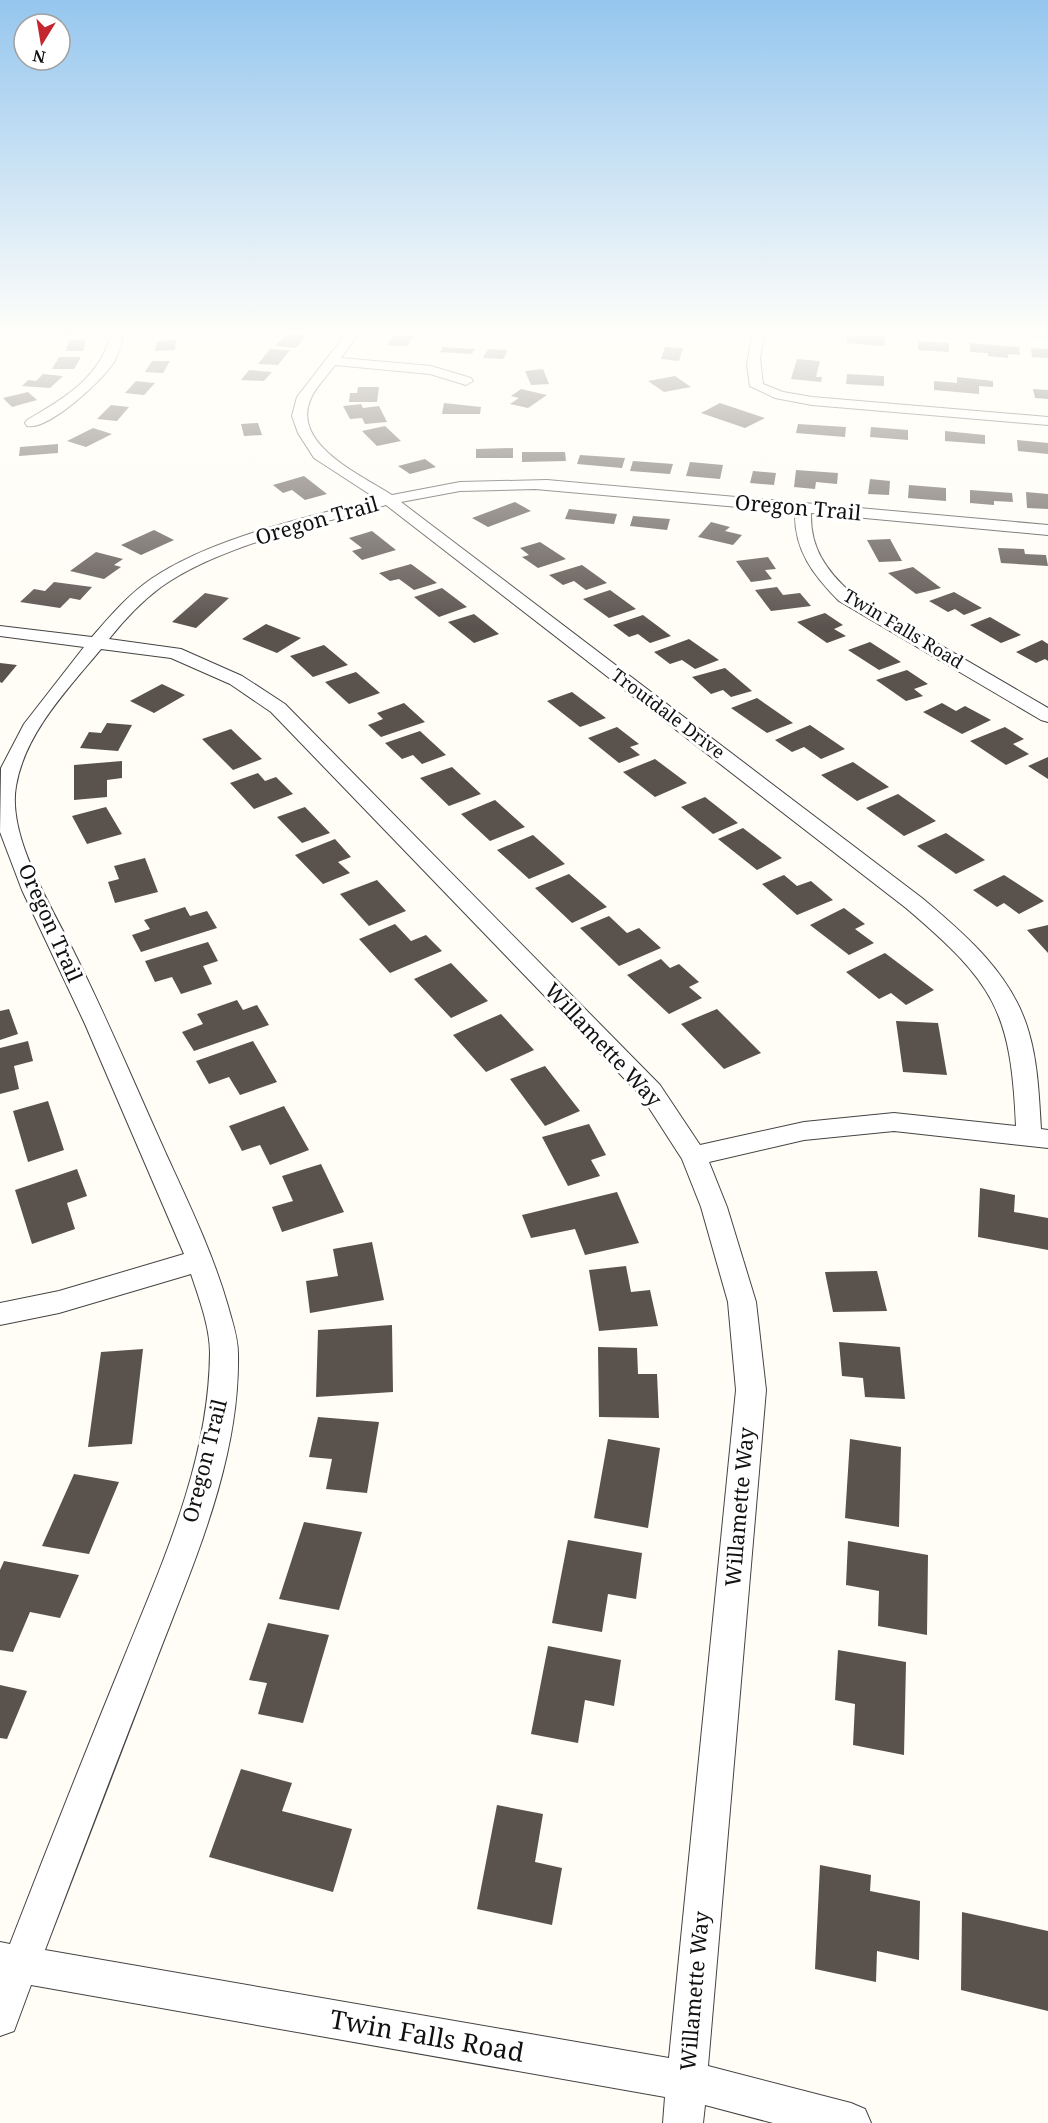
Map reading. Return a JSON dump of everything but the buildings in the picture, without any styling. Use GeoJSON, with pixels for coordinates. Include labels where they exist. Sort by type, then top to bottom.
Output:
{"type":"FeatureCollection","features":[{"type":"Feature","properties":{"kind":"street","name":"Troutdale Drive"},"geometry":{"type":"LineString","coordinates":[[304,430],[319,456],[389,500],[914,903],[966,948],[999,990],[1017,1029],[1039,1137]]}},
{"type":"Feature","properties":{"kind":"street","name":"Oregon Trail"},"geometry":{"type":"LineString","coordinates":[[0,2017],[10,1964],[174,1572],[204,1482],[219,1420],[224,1382],[224,1343],[201,1260],[69,964],[29,882],[4,814],[5,786],[15,756],[44,711],[122,612],[150,587],[195,560],[273,533],[389,500],[450,488],[516,484],[1048,530]]}},
{"type":"Feature","properties":{"kind":"street","name":"Twin Falls Road"},"geometry":{"type":"LineString","coordinates":[[803,508],[802,527],[808,552],[819,573],[845,597],[1048,716]]}},
{"type":"Feature","properties":{"kind":"street","name":"Willamette Way"},"geometry":{"type":"LineString","coordinates":[[0,631],[175,653],[236,680],[279,708],[651,1091],[694,1156],[714,1208],[742,1302],[751,1390],[682,2123]]}},
{"type":"Feature","properties":{"kind":"street"},"geometry":{"type":"LineString","coordinates":[[694,1156],[804,1131],[894,1122],[1039,1137]]}},
{"type":"Feature","properties":{"kind":"street"},"geometry":{"type":"LineString","coordinates":[[0,1314],[59,1302],[201,1260]]}},
{"type":"Feature","properties":{"kind":"street","name":"Twin Falls Road"},"geometry":{"type":"LineString","coordinates":[[10,1964],[687,2081],[851,2123]]}}]}
